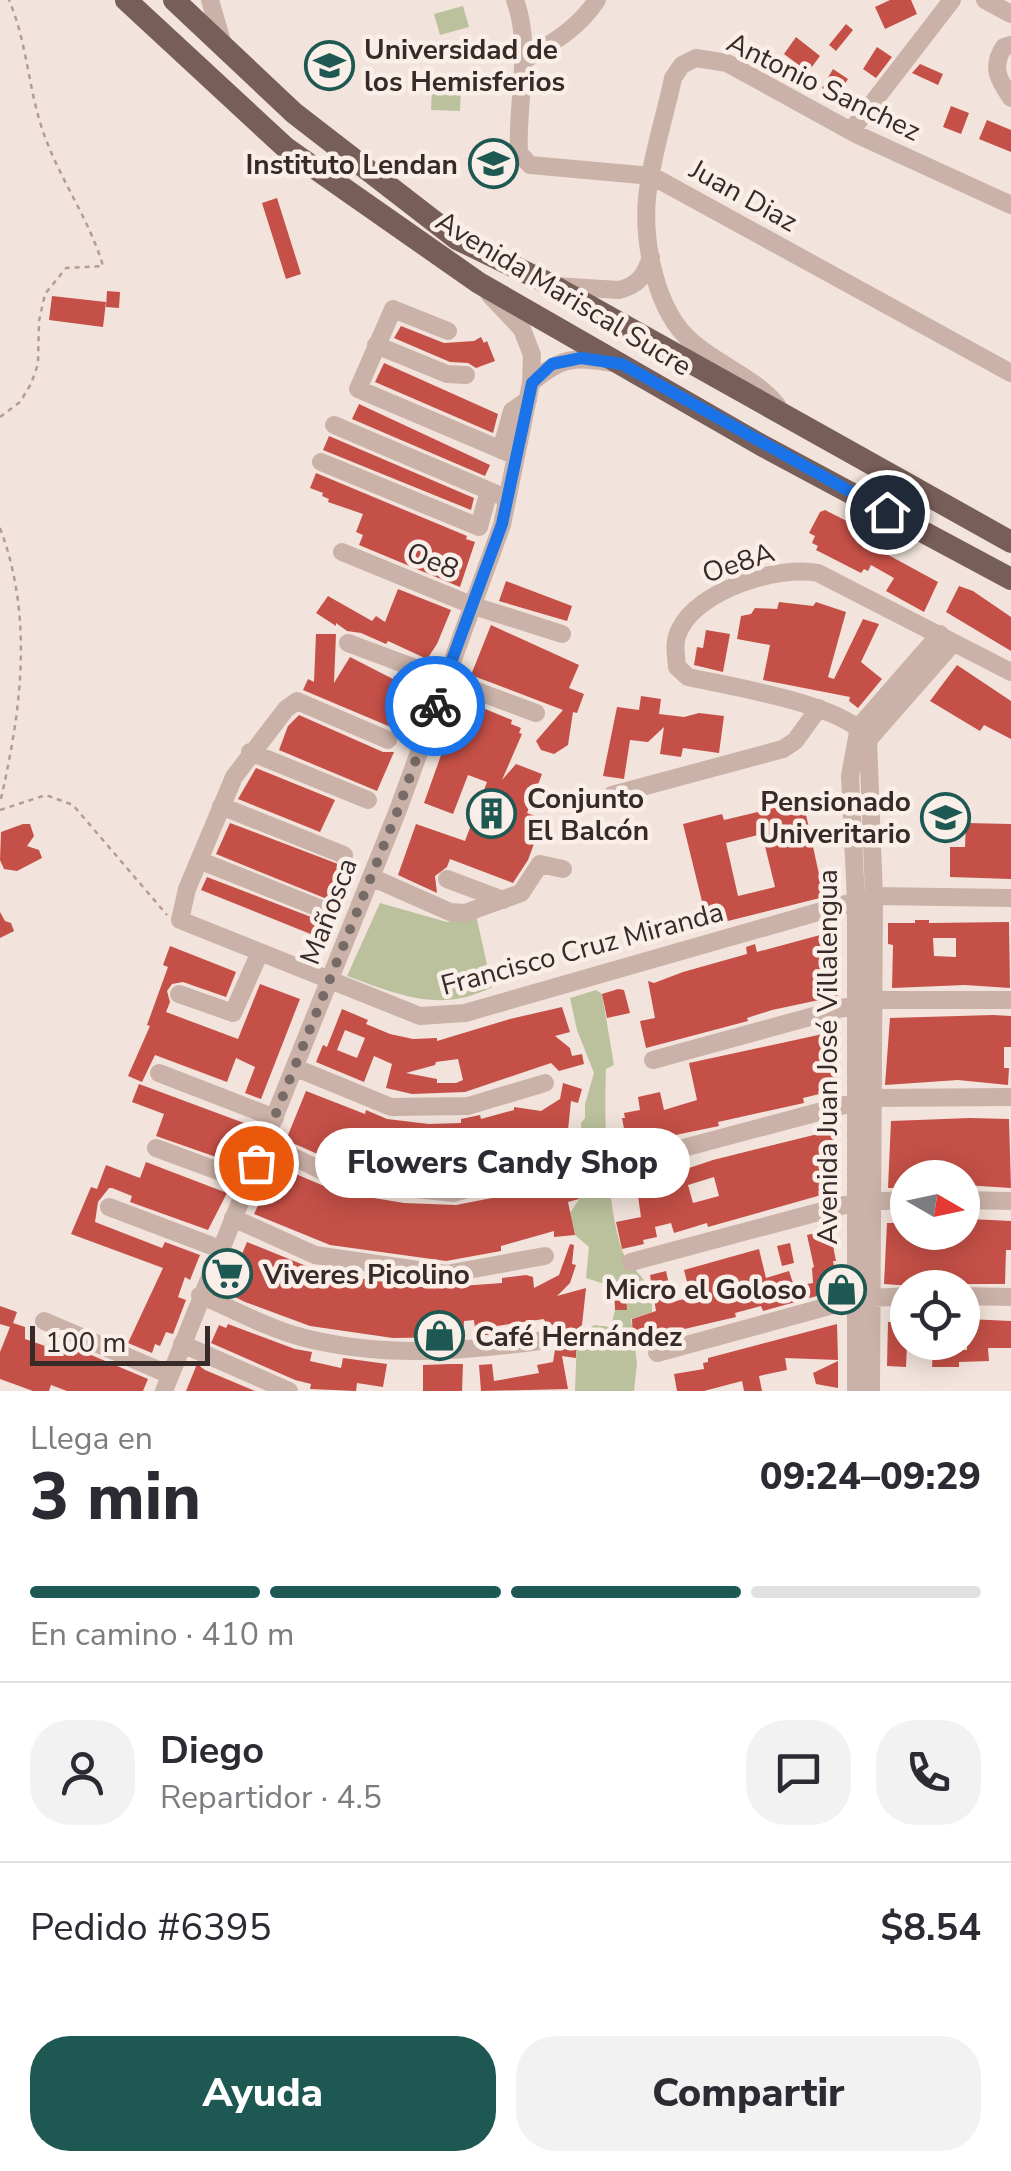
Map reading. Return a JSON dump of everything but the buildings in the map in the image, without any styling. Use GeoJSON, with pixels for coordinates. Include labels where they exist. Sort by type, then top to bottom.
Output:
{"type":"FeatureCollection","features":[{"type":"Feature","properties":{"kind":"main road","name":"Avenida Mariscal Sucre"},"geometry":{"type":"LineString","coordinates":[[126,0],[286,148],[479,282],[763,446],[1011,579]]}},
{"type":"Feature","properties":{"kind":"main road","name":"Avenida Mariscal Sucre"},"geometry":{"type":"LineString","coordinates":[[174,0],[294,112],[457,239],[552,286],[1011,542]]}},
{"type":"Feature","properties":{"kind":"street"},"geometry":{"type":"LineString","coordinates":[[210,0],[223,46]]}},
{"type":"Feature","properties":{"kind":"street","name":"Juan Diaz"},"geometry":{"type":"LineString","coordinates":[[515,0],[523,60],[519,153],[530,164],[652,176],[1011,373]]}},
{"type":"Feature","properties":{"kind":"street"},"geometry":{"type":"LineString","coordinates":[[523,60],[566,35],[597,0]]}},
{"type":"Feature","properties":{"kind":"street"},"geometry":{"type":"LineString","coordinates":[[851,131],[952,0]]}},
{"type":"Feature","properties":{"kind":"street"},"geometry":{"type":"LineString","coordinates":[[985,0],[1011,14]]}},
{"type":"Feature","properties":{"kind":"street"},"geometry":{"type":"LineString","coordinates":[[1011,46],[1004,47],[995,72],[1011,98]]}},
{"type":"Feature","properties":{"kind":"street","name":"Antonio Sanchez"},"geometry":{"type":"LineString","coordinates":[[788,417],[769,394],[692,342],[665,304],[651,256],[647,198],[673,78],[682,66],[696,58],[727,64],[851,131],[1011,205]]}},
{"type":"Feature","properties":{"kind":"street"},"geometry":{"type":"LineString","coordinates":[[552,286],[629,288],[646,274],[651,256]]}},
{"type":"Feature","properties":{"kind":"street","name":"Mañosca"},"geometry":{"type":"LineString","coordinates":[[167,1383],[371,877],[474,606],[507,499],[509,453],[530,392],[532,355],[522,328],[479,282]]}},
{"type":"Feature","properties":{"kind":"street"},"geometry":{"type":"LineString","coordinates":[[448,331],[393,309],[358,386],[360,391],[509,453]]}},
{"type":"Feature","properties":{"kind":"street"},"geometry":{"type":"LineString","coordinates":[[376,345],[446,374],[466,376]]}},
{"type":"Feature","properties":{"kind":"street"},"geometry":{"type":"LineString","coordinates":[[530,392],[552,364],[581,358],[622,364]]}},
{"type":"Feature","properties":{"kind":"street"},"geometry":{"type":"LineString","coordinates":[[334,425],[507,499]]}},
{"type":"Feature","properties":{"kind":"street"},"geometry":{"type":"LineString","coordinates":[[322,462],[479,528],[489,491]]}},
{"type":"Feature","properties":{"kind":"street","name":"Oe8"},"geometry":{"type":"LineString","coordinates":[[342,552],[474,606],[562,634]]}},
{"type":"Feature","properties":{"kind":"street","name":"Oe8A"},"geometry":{"type":"LineString","coordinates":[[819,708],[688,677],[677,667],[674,645],[680,628],[698,604],[733,586],[805,571],[818,574],[1011,672]]}},
{"type":"Feature","properties":{"kind":"street"},"geometry":{"type":"LineString","coordinates":[[612,795],[783,749],[795,740],[819,708],[863,734],[946,639]]}},
{"type":"Feature","properties":{"kind":"street"},"geometry":{"type":"LineString","coordinates":[[348,644],[536,713]]}},
{"type":"Feature","properties":{"kind":"street"},"geometry":{"type":"LineString","coordinates":[[180,920],[187,889],[234,777],[250,752],[297,701],[388,740]]}},
{"type":"Feature","properties":{"kind":"street","name":"Avenida Juan José Villalengua"},"geometry":{"type":"LineString","coordinates":[[856,1391],[863,1298],[865,898],[850,776],[863,734]]}},
{"type":"Feature","properties":{"kind":"street"},"geometry":{"type":"LineString","coordinates":[[250,752],[368,800]]}},
{"type":"Feature","properties":{"kind":"street"},"geometry":{"type":"LineString","coordinates":[[221,806],[344,855]]}},
{"type":"Feature","properties":{"kind":"street"},"geometry":{"type":"LineString","coordinates":[[201,861],[324,910]]}},
{"type":"Feature","properties":{"kind":"street"},"geometry":{"type":"LineString","coordinates":[[371,877],[450,912],[465,912],[522,893],[540,864],[563,869]]}},
{"type":"Feature","properties":{"kind":"street"},"geometry":{"type":"LineString","coordinates":[[447,880],[503,900]]}},
{"type":"Feature","properties":{"kind":"street","name":"Francisco Cruz Miranda"},"geometry":{"type":"LineString","coordinates":[[180,920],[420,1016],[465,1014],[865,898],[1011,898]]}},
{"type":"Feature","properties":{"kind":"street"},"geometry":{"type":"LineString","coordinates":[[178,994],[233,1013],[260,952]]}},
{"type":"Feature","properties":{"kind":"street"},"geometry":{"type":"LineString","coordinates":[[653,1060],[863,1002],[1011,1000]]}},
{"type":"Feature","properties":{"kind":"street"},"geometry":{"type":"LineString","coordinates":[[296,1068],[392,1107],[468,1106],[545,1083]]}},
{"type":"Feature","properties":{"kind":"street"},"geometry":{"type":"LineString","coordinates":[[158,1073],[275,1118]]}},
{"type":"Feature","properties":{"kind":"street"},"geometry":{"type":"LineString","coordinates":[[646,1158],[862,1100],[1011,1098]]}},
{"type":"Feature","properties":{"kind":"street"},"geometry":{"type":"LineString","coordinates":[[265,1143],[343,1180],[453,1193],[540,1169]]}},
{"type":"Feature","properties":{"kind":"street"},"geometry":{"type":"LineString","coordinates":[[156,1148],[248,1182]]}},
{"type":"Feature","properties":{"kind":"street"},"geometry":{"type":"LineString","coordinates":[[630,1262],[864,1201],[890,1200]]}},
{"type":"Feature","properties":{"kind":"street"},"geometry":{"type":"LineString","coordinates":[[980,1200],[1011,1200]]}},
{"type":"Feature","properties":{"kind":"street"},"geometry":{"type":"LineString","coordinates":[[109,1207],[220,1250]]}},
{"type":"Feature","properties":{"kind":"street"},"geometry":{"type":"LineString","coordinates":[[233,1218],[316,1255],[446,1274],[544,1256]]}},
{"type":"Feature","properties":{"kind":"street"},"geometry":{"type":"LineString","coordinates":[[200,1295],[298,1337],[374,1350],[453,1352],[540,1341]]}},
{"type":"Feature","properties":{"kind":"street"},"geometry":{"type":"LineString","coordinates":[[980,1296],[1011,1297]]}},
{"type":"Feature","properties":{"kind":"street"},"geometry":{"type":"LineString","coordinates":[[658,1353],[863,1298],[890,1297]]}},
{"type":"Feature","properties":{"kind":"street","name":"Avenida Juan José Villalengua"},"geometry":{"type":"LineString","coordinates":[[863,1298],[871,1391]]}},
{"type":"Feature","properties":{"kind":"street"},"geometry":{"type":"LineString","coordinates":[[44,1321],[167,1383]]}},
{"type":"Feature","properties":{"kind":"street"},"geometry":{"type":"LineString","coordinates":[[182,1344],[289,1391]]}},
{"type":"Feature","properties":{"kind":"path"},"geometry":{"type":"LineString","coordinates":[[0,417],[20,402],[34,374],[45,294],[66,268],[103,266],[97,245],[46,142],[35,106],[21,28],[9,0]]}},
{"type":"Feature","properties":{"kind":"path"},"geometry":{"type":"LineString","coordinates":[[0,528],[11,558],[20,616],[22,682],[0,803]]}},
{"type":"Feature","properties":{"kind":"path"},"geometry":{"type":"LineString","coordinates":[[0,810],[36,796],[58,797],[73,805],[158,908],[180,920]]}},
{"type":"Feature","properties":{"kind":"green space"},"geometry":{"type":"Polygon","coordinates":[[[463,6],[469,27],[440,35],[434,14],[463,6]]]}},
{"type":"Feature","properties":{"kind":"green space"},"geometry":{"type":"Polygon","coordinates":[[[432,88],[461,89],[460,111],[431,110],[432,88]]]}},
{"type":"Feature","properties":{"kind":"green space"},"geometry":{"type":"Polygon","coordinates":[[[380,903],[447,922],[476,915],[492,987],[473,995],[436,1000],[401,995],[347,976],[380,903]]]}},
{"type":"Feature","properties":{"kind":"green space"},"geometry":{"type":"Polygon","coordinates":[[[596,990],[602,994],[614,1065],[606,1069],[605,1090],[612,1208],[622,1250],[646,1284],[652,1300],[652,1312],[631,1319],[637,1363],[634,1391],[575,1391],[577,1338],[594,1325],[611,1327],[615,1310],[626,1309],[625,1287],[586,1278],[589,1247],[575,1235],[570,1213],[584,1192],[581,1123],[594,1073],[577,1030],[570,998],[596,990]]]}},
{"type":"Feature","properties":{"kind":"way so far"},"geometry":{"type":"LineString","coordinates":[[256,1163],[398,810],[435,706]]}},
{"type":"Feature","properties":{"kind":"place","name":"Universidad de los Hemisferios"},"geometry":{"type":"Point","coordinates":[329,65]}},
{"type":"Feature","properties":{"kind":"place","name":"Instituto Lendan"},"geometry":{"type":"Point","coordinates":[493,164]}},
{"type":"Feature","properties":{"kind":"place","name":"Conjunto El Balcón"},"geometry":{"type":"Point","coordinates":[492,814]}},
{"type":"Feature","properties":{"kind":"place","name":"Pensionado Univeritario"},"geometry":{"type":"Point","coordinates":[946,817]}},
{"type":"Feature","properties":{"kind":"place","name":"Flowers Candy Shop"},"geometry":{"type":"Point","coordinates":[256,1163]}},
{"type":"Feature","properties":{"kind":"place","name":"Viveres Picolino"},"geometry":{"type":"Point","coordinates":[228,1274]}},
{"type":"Feature","properties":{"kind":"place","name":"Micro el Goloso"},"geometry":{"type":"Point","coordinates":[842,1289]}},
{"type":"Feature","properties":{"kind":"place","name":"Café Hernández"},"geometry":{"type":"Point","coordinates":[440,1336]}},
{"type":"Feature","properties":{"kind":"route"},"geometry":{"type":"LineString","coordinates":[[435,706],[502,524],[532,383],[552,364],[581,358],[622,364],[887,512]]}}]}
